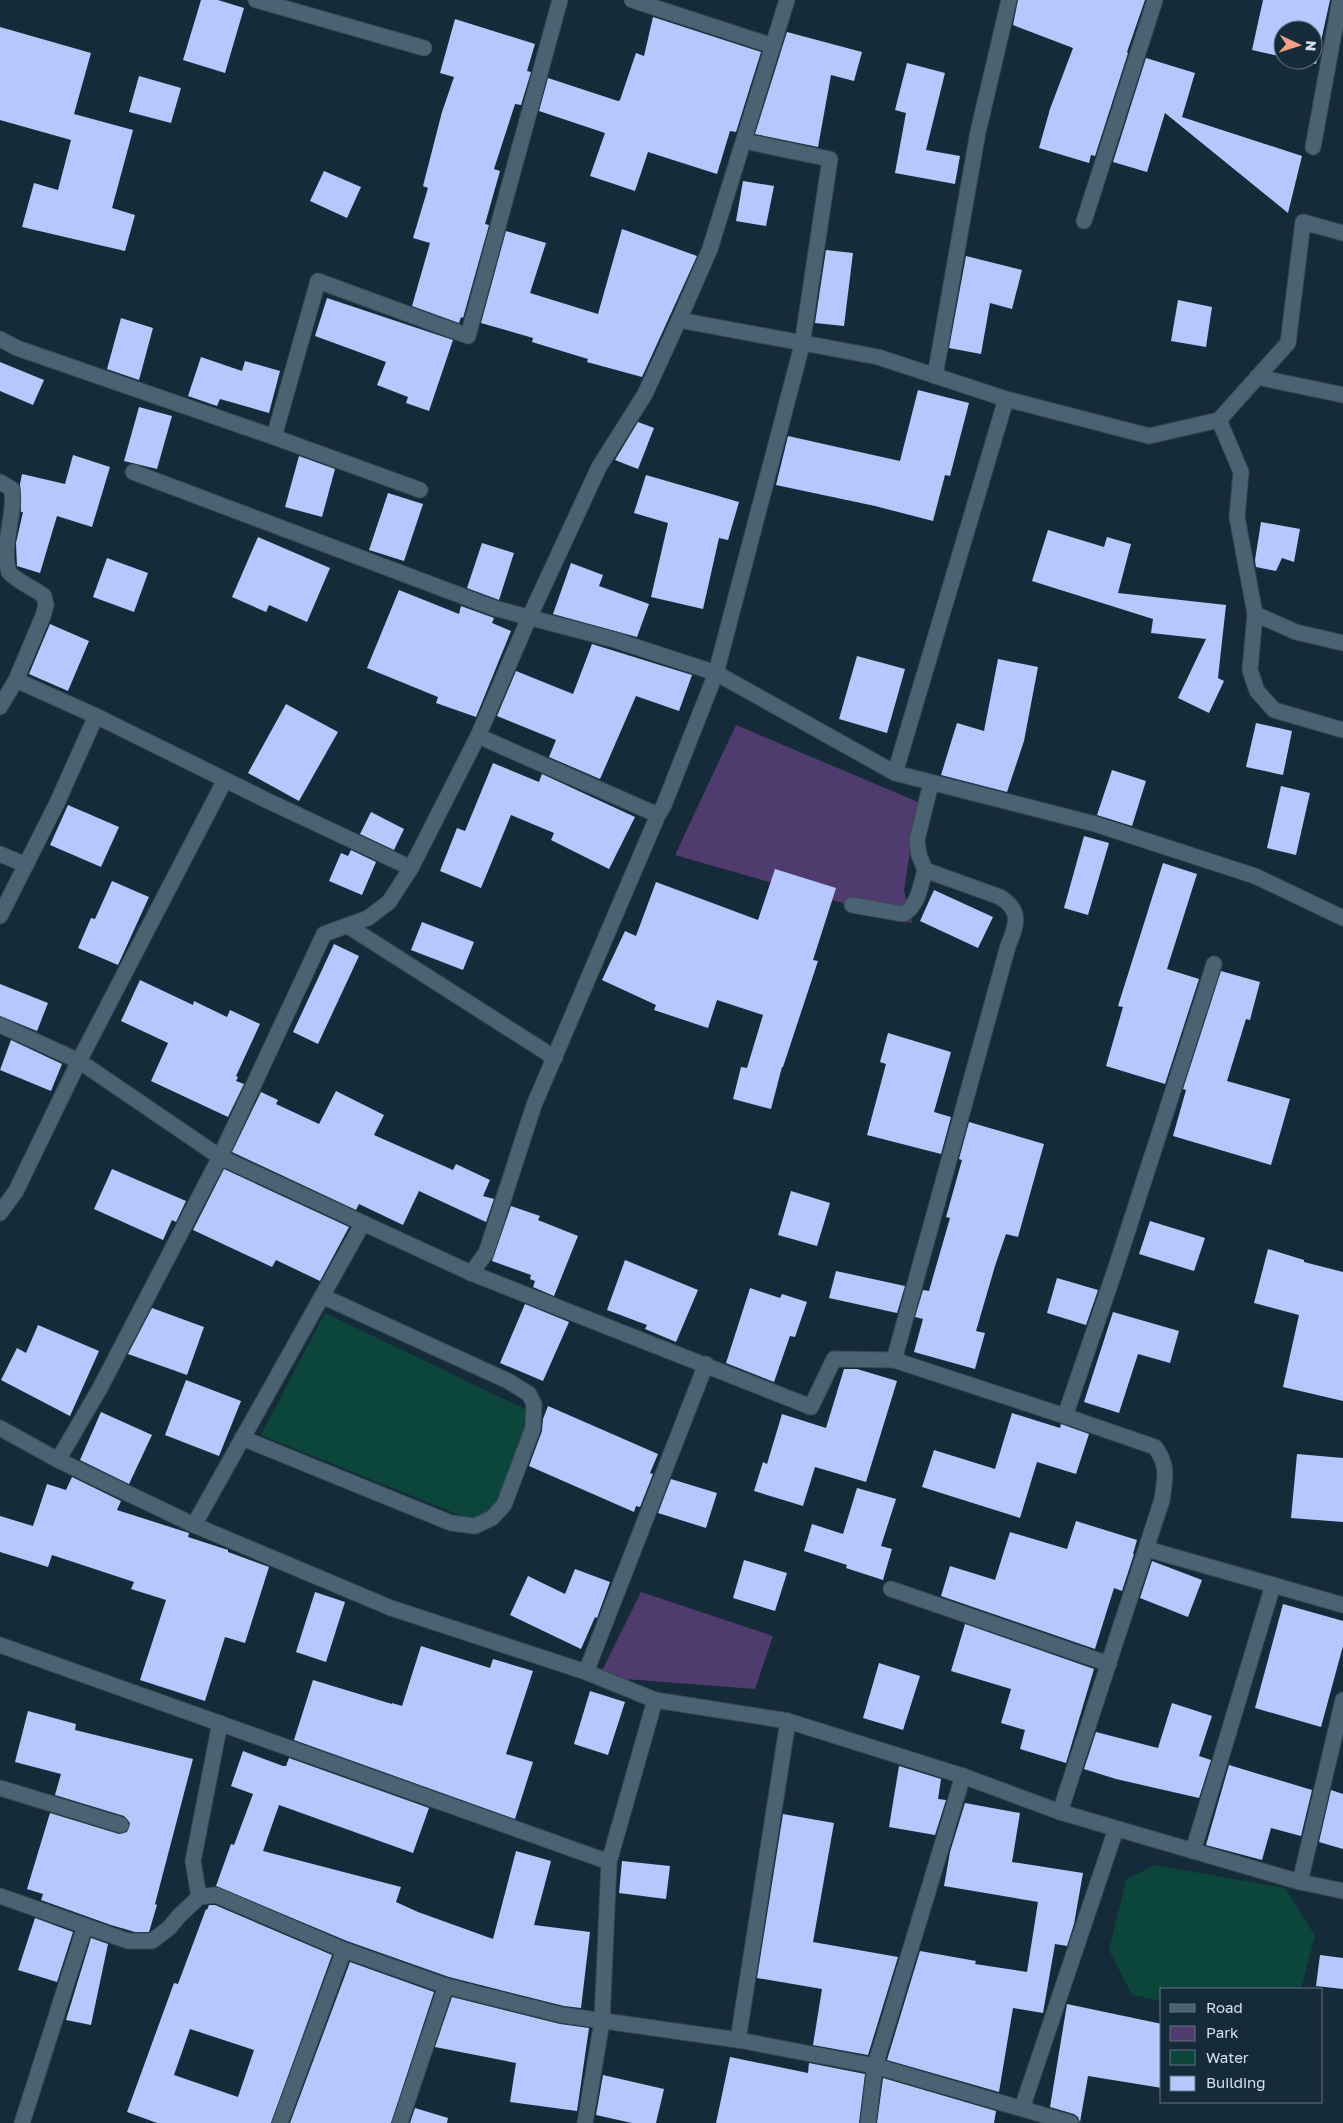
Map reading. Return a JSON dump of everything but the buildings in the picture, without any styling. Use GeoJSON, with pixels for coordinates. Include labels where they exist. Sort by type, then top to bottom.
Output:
{"type":"FeatureCollection","features":[{"type":"Feature","properties":{"kind":"street"},"geometry":{"type":"LineString","coordinates":[[256,0],[424,48]]}},
{"type":"Feature","properties":{"kind":"street"},"geometry":{"type":"LineString","coordinates":[[274,437],[318,281],[468,336],[560,0]]}},
{"type":"Feature","properties":{"kind":"street"},"geometry":{"type":"LineString","coordinates":[[632,0],[772,46]]}},
{"type":"Feature","properties":{"kind":"street"},"geometry":{"type":"LineString","coordinates":[[58,1460],[99,1390],[220,1157],[324,934],[368,918],[389,902],[411,868],[478,736],[529,618],[599,467],[645,394],[710,249],[787,0]]}},
{"type":"Feature","properties":{"kind":"street"},"geometry":{"type":"LineString","coordinates":[[934,376],[978,132],[1008,0]]}},
{"type":"Feature","properties":{"kind":"street"},"geometry":{"type":"LineString","coordinates":[[1084,221],[1156,0]]}},
{"type":"Feature","properties":{"kind":"street"},"geometry":{"type":"LineString","coordinates":[[1313,147],[1340,0]]}},
{"type":"Feature","properties":{"kind":"street"},"geometry":{"type":"LineString","coordinates":[[471,1273],[486,1253],[534,1105],[664,805],[716,673],[802,345],[830,159],[744,141]]}},
{"type":"Feature","properties":{"kind":"street"},"geometry":{"type":"LineString","coordinates":[[679,320],[802,345],[878,357],[1006,399],[1149,436],[1219,420],[1288,343],[1303,222],[1343,233]]}},
{"type":"Feature","properties":{"kind":"street"},"geometry":{"type":"LineString","coordinates":[[0,339],[17,348],[420,490]]}},
{"type":"Feature","properties":{"kind":"street"},"geometry":{"type":"LineString","coordinates":[[1257,377],[1343,395]]}},
{"type":"Feature","properties":{"kind":"street"},"geometry":{"type":"LineString","coordinates":[[895,774],[1006,399]]}},
{"type":"Feature","properties":{"kind":"street"},"geometry":{"type":"LineString","coordinates":[[1219,420],[1241,472],[1237,517],[1255,614],[1250,670],[1257,691],[1274,710],[1343,730]]}},
{"type":"Feature","properties":{"kind":"street"},"geometry":{"type":"LineString","coordinates":[[133,472],[494,608],[615,640],[716,673],[895,774],[1095,824],[1255,876],[1343,918]]}},
{"type":"Feature","properties":{"kind":"street"},"geometry":{"type":"LineString","coordinates":[[0,482],[12,489],[14,500],[2,557],[10,573],[44,596],[46,605],[16,680],[0,708]]}},
{"type":"Feature","properties":{"kind":"street"},"geometry":{"type":"LineString","coordinates":[[1255,614],[1296,632],[1343,643]]}},
{"type":"Feature","properties":{"kind":"street"},"geometry":{"type":"LineString","coordinates":[[16,680],[96,716],[225,780],[411,868]]}},
{"type":"Feature","properties":{"kind":"street"},"geometry":{"type":"LineString","coordinates":[[0,916],[96,716]]}},
{"type":"Feature","properties":{"kind":"street"},"geometry":{"type":"LineString","coordinates":[[478,736],[658,816]]}},
{"type":"Feature","properties":{"kind":"street"},"geometry":{"type":"LineString","coordinates":[[0,1213],[16,1191],[79,1061],[225,780]]}},
{"type":"Feature","properties":{"kind":"street"},"geometry":{"type":"LineString","coordinates":[[852,905],[903,914],[908,912],[913,906],[925,870],[919,855],[917,840],[932,783]]}},
{"type":"Feature","properties":{"kind":"street"},"geometry":{"type":"LineString","coordinates":[[0,854],[26,865]]}},
{"type":"Feature","properties":{"kind":"street"},"geometry":{"type":"LineString","coordinates":[[894,1360],[1008,946],[1015,927],[1016,916],[1010,904],[1000,897],[925,870]]}},
{"type":"Feature","properties":{"kind":"street"},"geometry":{"type":"LineString","coordinates":[[348,926],[554,1058]]}},
{"type":"Feature","properties":{"kind":"street"},"geometry":{"type":"LineString","coordinates":[[1065,1416],[1214,964]]}},
{"type":"Feature","properties":{"kind":"street"},"geometry":{"type":"LineString","coordinates":[[0,1025],[79,1061],[220,1157],[471,1273],[706,1364],[811,1407],[834,1359],[894,1360],[1155,1447],[1162,1457],[1166,1471],[1162,1500],[1060,1812]]}},
{"type":"Feature","properties":{"kind":"street"},"geometry":{"type":"LineString","coordinates":[[194,1525],[363,1223]]}},
{"type":"Feature","properties":{"kind":"street"},"geometry":{"type":"LineString","coordinates":[[242,1438],[451,1523],[475,1526],[492,1518],[504,1505],[533,1428],[534,1404],[529,1394],[508,1381],[322,1296]]}},
{"type":"Feature","properties":{"kind":"street"},"geometry":{"type":"LineString","coordinates":[[586,1672],[706,1364]]}},
{"type":"Feature","properties":{"kind":"street"},"geometry":{"type":"LineString","coordinates":[[0,1428],[58,1460],[194,1525],[391,1608],[586,1672],[655,1700],[788,1721],[964,1776],[1060,1812],[1300,1882],[1343,1891]]}},
{"type":"Feature","properties":{"kind":"street"},"geometry":{"type":"LineString","coordinates":[[1147,1549],[1343,1605]]}},
{"type":"Feature","properties":{"kind":"street"},"geometry":{"type":"LineString","coordinates":[[1193,1851],[1273,1585]]}},
{"type":"Feature","properties":{"kind":"street"},"geometry":{"type":"LineString","coordinates":[[892,1589],[1109,1664]]}},
{"type":"Feature","properties":{"kind":"street"},"geometry":{"type":"LineString","coordinates":[[0,1645],[609,1862]]}},
{"type":"Feature","properties":{"kind":"street"},"geometry":{"type":"LineString","coordinates":[[585,2123],[602,2021],[609,1862],[655,1700]]}},
{"type":"Feature","properties":{"kind":"street"},"geometry":{"type":"LineString","coordinates":[[1300,1882],[1343,1700]]}},
{"type":"Feature","properties":{"kind":"street"},"geometry":{"type":"LineString","coordinates":[[738,2040],[788,1721]]}},
{"type":"Feature","properties":{"kind":"street"},"geometry":{"type":"LineString","coordinates":[[200,1897],[192,1861],[220,1723]]}},
{"type":"Feature","properties":{"kind":"street"},"geometry":{"type":"LineString","coordinates":[[868,2123],[875,2066],[964,1776]]}},
{"type":"Feature","properties":{"kind":"street"},"geometry":{"type":"LineString","coordinates":[[0,1788],[121,1824]]}},
{"type":"Feature","properties":{"kind":"street"},"geometry":{"type":"LineString","coordinates":[[1022,2108],[1116,1828]]}},
{"type":"Feature","properties":{"kind":"street"},"geometry":{"type":"LineString","coordinates":[[0,1896],[128,1941],[152,1941],[170,1928],[179,1916],[200,1897],[216,1895],[344,1950],[446,1986],[562,2015],[738,2040],[875,2066],[1070,2123]]}},
{"type":"Feature","properties":{"kind":"street"},"geometry":{"type":"LineString","coordinates":[[22,2123],[85,1926]]}},
{"type":"Feature","properties":{"kind":"street"},"geometry":{"type":"LineString","coordinates":[[280,2123],[344,1950]]}},
{"type":"Feature","properties":{"kind":"street"},"geometry":{"type":"LineString","coordinates":[[400,2123],[446,1986]]}},
{"type":"Feature","properties":{"kind":"green space"},"geometry":{"type":"Polygon","coordinates":[[[736,725],[918,802],[904,890],[912,923],[675,855],[736,725]]]}},
{"type":"Feature","properties":{"kind":"green space"},"geometry":{"type":"Polygon","coordinates":[[[641,1592],[773,1636],[755,1689],[599,1677],[641,1592]]]}},
{"type":"Feature","properties":{"kind":"water"},"geometry":{"type":"Polygon","coordinates":[[[325,1313],[531,1412],[498,1505],[479,1523],[261,1435],[325,1313]]]}},
{"type":"Feature","properties":{"kind":"water"},"geometry":{"type":"Polygon","coordinates":[[[1154,1865],[1285,1888],[1315,1936],[1301,1988],[1160,1988],[1160,2001],[1132,1995],[1109,1950],[1126,1880],[1154,1865]]]}}]}
